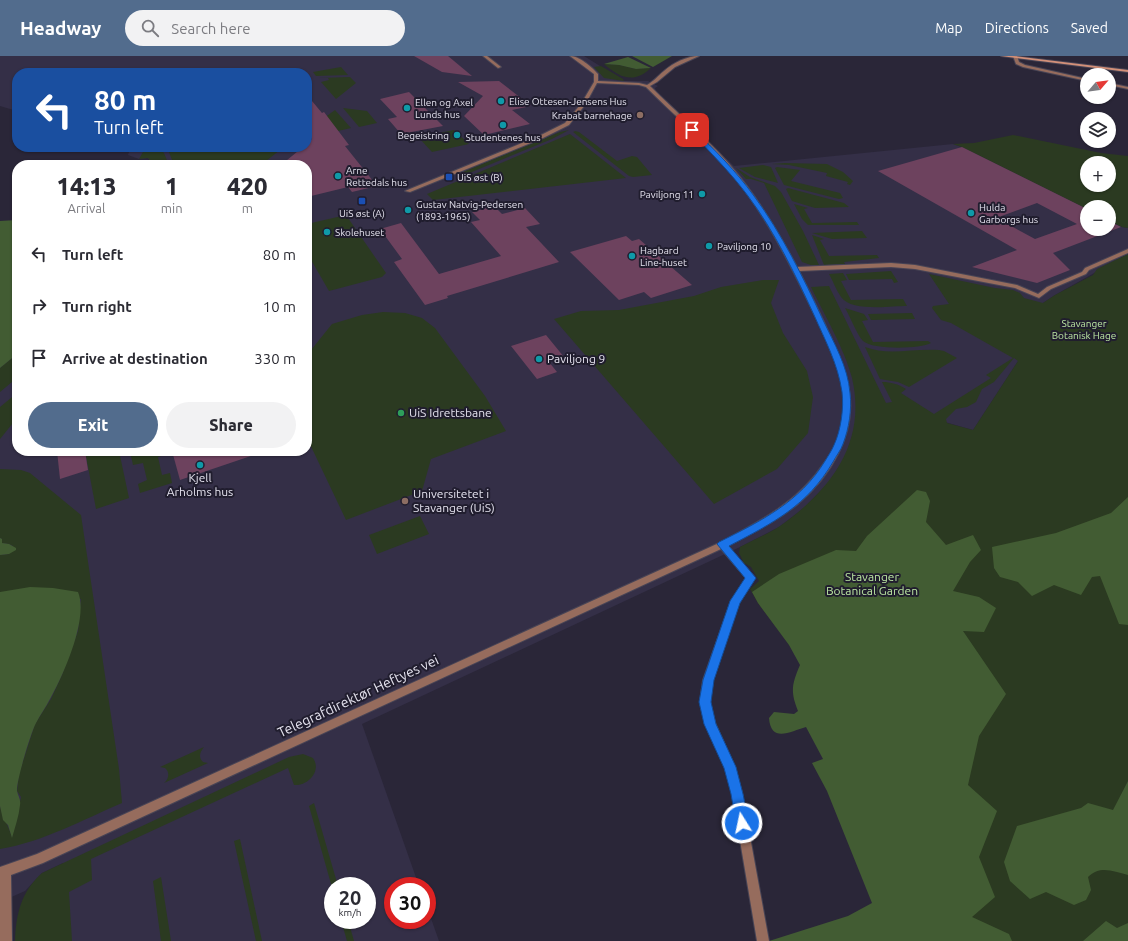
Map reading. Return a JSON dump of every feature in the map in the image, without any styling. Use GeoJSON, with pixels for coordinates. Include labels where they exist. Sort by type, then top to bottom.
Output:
{"type":"FeatureCollection","features":[{"type":"Feature","properties":{"kind":"main road"},"geometry":{"type":"LineString","coordinates":[[1002,56],[1128,71]]}},
{"type":"Feature","properties":{"kind":"main road"},"geometry":{"type":"LineString","coordinates":[[1031,56],[1128,67]]}},
{"type":"Feature","properties":{"kind":"street"},"geometry":{"type":"LineString","coordinates":[[485,56],[499,67]]}},
{"type":"Feature","properties":{"kind":"street"},"geometry":{"type":"LineString","coordinates":[[408,191],[541,138],[564,127],[579,112],[596,82],[596,74],[593,70],[572,56]]}},
{"type":"Feature","properties":{"kind":"street"},"geometry":{"type":"LineString","coordinates":[[596,82],[639,84],[647,86],[656,82],[666,71],[677,64],[698,56]]}},
{"type":"Feature","properties":{"kind":"street"},"geometry":{"type":"LineString","coordinates":[[1016,57],[1017,62],[1030,68],[1080,79]]}},
{"type":"Feature","properties":{"kind":"street"},"geometry":{"type":"LineString","coordinates":[[1116,85],[1128,88]]}},
{"type":"Feature","properties":{"kind":"street","name":"Telegrafdirektør Heftyes vei"},"geometry":{"type":"LineString","coordinates":[[6,941],[3,872],[39,859],[722,544],[767,522],[794,503],[821,475],[839,445],[846,419],[846,393],[841,368],[795,269],[762,211],[729,168],[647,86]]}},
{"type":"Feature","properties":{"kind":"street"},"geometry":{"type":"LineString","coordinates":[[795,269],[891,266],[915,267],[1017,287],[1040,296],[1049,288],[1084,273],[1087,269],[1128,251]]}},
{"type":"Feature","properties":{"kind":"street"},"geometry":{"type":"LineString","coordinates":[[722,544],[751,578],[735,601],[708,680],[705,702],[710,724],[730,767],[737,794],[763,941]]}},
{"type":"Feature","properties":{"kind":"shaded area","name":"Universitetet i Stavanger (UiS)"},"geometry":{"type":"Polygon","coordinates":[[[0,56],[584,56],[624,81],[648,81],[658,86],[655,88],[656,91],[734,166],[953,144],[1080,206],[1080,236],[1116,236],[1116,224],[1128,228],[1128,254],[1043,303],[1020,358],[973,430],[945,422],[856,418],[854,430],[846,455],[829,482],[805,507],[779,527],[740,547],[362,724],[416,877],[384,877],[384,929],[435,929],[439,941],[68,941],[63,863],[42,873],[25,891],[0,902],[0,368],[12,358],[12,456],[312,456],[312,160],[150,160],[148,158],[139,159],[128,155],[129,152],[312,152],[312,68],[12,68],[12,110],[0,106],[0,56]]]}},
{"type":"Feature","properties":{"kind":"green space"},"geometry":{"type":"Polygon","coordinates":[[[632,56],[672,56],[653,67],[632,56]]]}},
{"type":"Feature","properties":{"kind":"green space"},"geometry":{"type":"Polygon","coordinates":[[[628,57],[651,68],[636,69],[619,65],[604,64],[628,57]]]}},
{"type":"Feature","properties":{"kind":"green space"},"geometry":{"type":"Polygon","coordinates":[[[604,64],[619,65],[636,69],[651,68],[639,76],[627,77],[621,76],[604,64]]]}},
{"type":"Feature","properties":{"kind":"green space"},"geometry":{"type":"Polygon","coordinates":[[[601,66],[624,81],[604,78],[594,67],[601,66]]]}},
{"type":"Feature","properties":{"kind":"green space"},"geometry":{"type":"Polygon","coordinates":[[[341,67],[348,75],[316,76],[313,72],[341,67]]]}},
{"type":"Feature","properties":{"kind":"green space"},"geometry":{"type":"Polygon","coordinates":[[[350,77],[356,83],[336,99],[321,82],[329,80],[328,78],[319,78],[350,77]]]}},
{"type":"Feature","properties":{"kind":"green space"},"geometry":{"type":"Polygon","coordinates":[[[343,108],[367,111],[377,123],[359,127],[343,108]]]}},
{"type":"Feature","properties":{"kind":"green space"},"geometry":{"type":"Polygon","coordinates":[[[335,110],[351,128],[338,131],[313,126],[335,110]]]}},
{"type":"Feature","properties":{"kind":"green space"},"geometry":{"type":"Polygon","coordinates":[[[454,130],[469,144],[432,152],[418,137],[454,130]]]}},
{"type":"Feature","properties":{"kind":"green space"},"geometry":{"type":"Polygon","coordinates":[[[569,130],[552,139],[467,174],[463,172],[560,132],[569,130]]]}},
{"type":"Feature","properties":{"kind":"green space"},"geometry":{"type":"Polygon","coordinates":[[[573,132],[579,132],[617,161],[632,156],[637,157],[652,175],[629,176],[573,132]]]}},
{"type":"Feature","properties":{"kind":"green space"},"geometry":{"type":"Polygon","coordinates":[[[570,134],[626,178],[433,200],[427,194],[570,134]]]}},
{"type":"Feature","properties":{"kind":"green space"},"geometry":{"type":"Polygon","coordinates":[[[1013,135],[1101,153],[1128,156],[1128,228],[1116,224],[1116,200],[1080,200],[1080,206],[962,147],[953,144],[974,143],[1013,135]]]}},
{"type":"Feature","properties":{"kind":"green space"},"geometry":{"type":"Polygon","coordinates":[[[143,152],[163,152],[167,160],[150,160],[148,158],[139,159],[143,152]]]}},
{"type":"Feature","properties":{"kind":"green space"},"geometry":{"type":"Polygon","coordinates":[[[169,152],[277,152],[267,160],[172,160],[169,152]]]}},
{"type":"Feature","properties":{"kind":"green space"},"geometry":{"type":"Polygon","coordinates":[[[772,164],[827,164],[843,172],[853,181],[850,185],[847,184],[848,182],[826,176],[827,173],[789,165],[772,164]]]}},
{"type":"Feature","properties":{"kind":"green space"},"geometry":{"type":"Polygon","coordinates":[[[763,165],[771,167],[778,183],[755,177],[739,168],[763,165]]]}},
{"type":"Feature","properties":{"kind":"green space"},"geometry":{"type":"Polygon","coordinates":[[[736,168],[750,177],[775,186],[781,192],[803,231],[819,265],[811,265],[802,262],[764,183],[746,179],[736,168]]]}},
{"type":"Feature","properties":{"kind":"green space"},"geometry":{"type":"Polygon","coordinates":[[[775,168],[800,170],[791,181],[840,193],[843,198],[839,199],[784,185],[775,168]]]}},
{"type":"Feature","properties":{"kind":"green space"},"geometry":{"type":"Polygon","coordinates":[[[788,188],[844,203],[849,207],[815,208],[792,201],[786,189],[788,188]]]}},
{"type":"Feature","properties":{"kind":"green space"},"geometry":{"type":"Polygon","coordinates":[[[794,204],[808,208],[804,209],[812,223],[857,222],[859,225],[808,225],[802,219],[794,204]]]}},
{"type":"Feature","properties":{"kind":"green space"},"geometry":{"type":"Polygon","coordinates":[[[346,215],[386,273],[382,277],[329,291],[312,262],[312,223],[346,215]]]}},
{"type":"Feature","properties":{"kind":"green space"},"geometry":{"type":"Polygon","coordinates":[[[12,220],[12,358],[0,368],[0,221],[12,220]]]}},
{"type":"Feature","properties":{"kind":"green space"},"geometry":{"type":"Polygon","coordinates":[[[862,231],[867,238],[832,239],[812,233],[862,231]]]}},
{"type":"Feature","properties":{"kind":"green space"},"geometry":{"type":"Polygon","coordinates":[[[812,235],[824,239],[820,240],[829,256],[877,255],[879,258],[844,262],[845,264],[824,265],[812,235]]]}},
{"type":"Feature","properties":{"kind":"green space","name":"Stavanger Botanical Garden"},"geometry":{"type":"Polygon","coordinates":[[[1128,254],[1128,781],[1114,810],[1128,822],[1128,941],[827,941],[975,893],[758,603],[750,589],[759,581],[751,567],[744,563],[739,553],[740,547],[780,526],[815,497],[841,463],[849,444],[854,423],[855,402],[852,378],[839,344],[811,287],[829,286],[886,403],[892,402],[882,382],[888,382],[906,389],[901,393],[934,414],[991,378],[986,375],[1013,358],[951,323],[941,320],[932,308],[933,306],[949,304],[929,274],[995,288],[1013,290],[1020,293],[1024,298],[1043,303],[1093,275],[1097,269],[1128,254]],[[1014,358],[994,382],[982,389],[976,402],[967,407],[956,409],[946,419],[947,423],[973,430],[1018,361],[1014,358]]]}},
{"type":"Feature","properties":{"kind":"green space"},"geometry":{"type":"Polygon","coordinates":[[[891,271],[898,282],[894,283],[892,279],[849,280],[846,274],[891,271]]]}},
{"type":"Feature","properties":{"kind":"green space"},"geometry":{"type":"Polygon","coordinates":[[[843,273],[847,280],[841,281],[851,300],[903,299],[907,306],[872,307],[853,305],[846,302],[839,294],[829,274],[843,273]]]}},
{"type":"Feature","properties":{"kind":"green space"},"geometry":{"type":"Polygon","coordinates":[[[763,280],[779,280],[771,303],[783,333],[807,371],[813,397],[808,433],[777,469],[714,504],[554,319],[581,311],[619,310],[694,296],[721,287],[763,280]]]}},
{"type":"Feature","properties":{"kind":"green space"},"geometry":{"type":"Polygon","coordinates":[[[845,308],[864,314],[868,320],[862,321],[873,342],[928,341],[931,343],[897,348],[868,344],[861,338],[845,308]]]}},
{"type":"Feature","properties":{"kind":"green space","name":"UiS Idrettsbane"},"geometry":{"type":"Polygon","coordinates":[[[383,312],[405,313],[422,318],[435,328],[485,396],[506,431],[431,459],[422,491],[346,520],[312,449],[312,349],[332,324],[362,315],[383,312]]]}},
{"type":"Feature","properties":{"kind":"green space"},"geometry":{"type":"Polygon","coordinates":[[[912,313],[915,319],[871,320],[868,314],[912,313]]]}},
{"type":"Feature","properties":{"kind":"green space"},"geometry":{"type":"Polygon","coordinates":[[[865,347],[883,351],[939,350],[957,358],[909,387],[898,382],[880,379],[865,347]]]}},
{"type":"Feature","properties":{"kind":"green space"},"geometry":{"type":"Polygon","coordinates":[[[12,358],[12,382],[0,392],[0,368],[12,358]]]}},
{"type":"Feature","properties":{"kind":"green space"},"geometry":{"type":"Polygon","coordinates":[[[12,397],[12,424],[0,439],[0,407],[12,397]]]}},
{"type":"Feature","properties":{"kind":"green space"},"geometry":{"type":"Polygon","coordinates":[[[86,456],[120,456],[129,498],[96,509],[86,456]]]}},
{"type":"Feature","properties":{"kind":"green space"},"geometry":{"type":"Polygon","coordinates":[[[131,456],[162,456],[158,457],[162,475],[170,473],[172,483],[140,493],[138,484],[147,480],[143,463],[133,465],[131,456]]]}},
{"type":"Feature","properties":{"kind":"green space"},"geometry":{"type":"Polygon","coordinates":[[[0,469],[21,470],[30,473],[81,515],[119,769],[122,803],[47,836],[16,846],[0,849],[0,806],[12,837],[21,797],[17,791],[19,774],[35,724],[51,699],[62,675],[78,631],[81,599],[0,592],[0,555],[9,554],[13,546],[1,543],[2,539],[0,538],[0,469]]]}},
{"type":"Feature","properties":{"kind":"green space"},"geometry":{"type":"Polygon","coordinates":[[[917,490],[926,492],[930,501],[926,522],[946,545],[973,535],[981,550],[970,562],[953,591],[979,597],[996,608],[984,632],[963,631],[1006,694],[979,736],[968,785],[997,811],[979,857],[995,897],[972,917],[1009,934],[1012,941],[769,941],[848,916],[872,903],[827,791],[812,763],[823,759],[806,727],[783,734],[774,731],[771,726],[769,718],[774,712],[794,714],[798,711],[793,688],[795,677],[800,665],[789,645],[758,603],[752,592],[779,574],[836,550],[856,551],[867,536],[917,490]]]}},
{"type":"Feature","properties":{"kind":"green space"},"geometry":{"type":"Polygon","coordinates":[[[1128,497],[1128,625],[1119,624],[1100,576],[1092,577],[1081,595],[1054,585],[1032,596],[1018,582],[1000,577],[994,568],[992,547],[1056,533],[1111,513],[1128,497]]]}},
{"type":"Feature","properties":{"kind":"green space"},"geometry":{"type":"Polygon","coordinates":[[[420,516],[429,534],[377,554],[369,535],[420,516]]]}},
{"type":"Feature","properties":{"kind":"green space"},"geometry":{"type":"Polygon","coordinates":[[[0,538],[2,539],[2,543],[9,544],[16,548],[16,550],[9,554],[0,555],[0,538]]]}},
{"type":"Feature","properties":{"kind":"green space"},"geometry":{"type":"Polygon","coordinates":[[[30,587],[53,588],[78,592],[80,616],[73,647],[55,689],[36,723],[21,768],[17,786],[20,805],[12,838],[8,825],[3,820],[0,806],[0,592],[30,587]]]}},
{"type":"Feature","properties":{"kind":"green space"},"geometry":{"type":"Polygon","coordinates":[[[204,747],[200,758],[203,762],[208,763],[164,783],[167,780],[168,773],[165,768],[160,767],[204,747]]]}},
{"type":"Feature","properties":{"kind":"green space"},"geometry":{"type":"Polygon","coordinates":[[[303,754],[313,758],[316,768],[312,777],[304,783],[294,785],[288,768],[91,859],[92,880],[69,892],[72,941],[15,941],[18,913],[24,896],[42,873],[289,757],[303,754]]]}},
{"type":"Feature","properties":{"kind":"green space"},"geometry":{"type":"Polygon","coordinates":[[[1128,781],[1128,875],[1107,870],[1093,873],[1088,877],[1091,890],[1086,900],[1074,905],[1046,892],[1030,899],[1010,881],[1004,862],[1017,826],[1081,808],[1088,803],[1113,810],[1128,781]]]}},
{"type":"Feature","properties":{"kind":"green space"},"geometry":{"type":"Polygon","coordinates":[[[314,803],[335,877],[329,877],[309,806],[314,803]]]}},
{"type":"Feature","properties":{"kind":"green space"},"geometry":{"type":"Polygon","coordinates":[[[240,839],[262,941],[256,941],[234,841],[240,839]]]}},
{"type":"Feature","properties":{"kind":"green space"},"geometry":{"type":"Polygon","coordinates":[[[161,877],[171,941],[161,941],[153,881],[161,877]]]}},
{"type":"Feature","properties":{"kind":"green space"},"geometry":{"type":"Polygon","coordinates":[[[1106,921],[1117,928],[1128,923],[1128,941],[1083,941],[1106,921]]]}},
{"type":"Feature","properties":{"kind":"green space"},"geometry":{"type":"Polygon","coordinates":[[[344,929],[351,929],[354,941],[347,941],[344,929]]]}},
{"type":"Feature","properties":{"kind":"building"},"geometry":{"type":"Polygon","coordinates":[[[414,56],[448,56],[472,76],[442,72],[414,56]]]}},
{"type":"Feature","properties":{"kind":"building","name":"Elise Ottesen-Jensens Hus"},"geometry":{"type":"Polygon","coordinates":[[[499,81],[531,106],[512,110],[530,124],[484,135],[464,116],[483,96],[458,82],[499,81]]]}},
{"type":"Feature","properties":{"kind":"building","name":"Ellen og Axel Lunds hus"},"geometry":{"type":"Polygon","coordinates":[[[409,92],[443,126],[401,134],[388,119],[397,117],[380,99],[409,92]]]}},
{"type":"Feature","properties":{"kind":"building","name":"Arne Rettedals hus"},"geometry":{"type":"Polygon","coordinates":[[[312,101],[322,113],[324,112],[349,145],[345,146],[377,186],[352,192],[348,187],[312,196],[312,160],[287,160],[297,152],[312,152],[312,101]]]}},
{"type":"Feature","properties":{"kind":"building","name":"Hulda Garborgs hus"},"geometry":{"type":"Polygon","coordinates":[[[962,147],[1080,206],[1080,236],[1097,236],[1053,253],[1070,270],[1037,283],[972,267],[1017,250],[878,171],[962,147]],[[1037,203],[996,218],[1035,239],[1077,224],[1037,203]]]}},
{"type":"Feature","properties":{"kind":"building","name":"Hagbard Line-huset"},"geometry":{"type":"Polygon","coordinates":[[[494,206],[502,214],[525,208],[540,224],[526,227],[559,262],[447,296],[448,298],[425,305],[394,262],[402,259],[380,229],[401,223],[439,274],[501,256],[471,222],[480,220],[472,212],[494,206]]]}},
{"type":"Feature","properties":{"kind":"building","name":"Hulda Garborgs hus"},"geometry":{"type":"Polygon","coordinates":[[[1116,224],[1121,227],[1116,229],[1116,224]]]}},
{"type":"Feature","properties":{"kind":"building"},"geometry":{"type":"Polygon","coordinates":[[[626,236],[632,241],[639,239],[692,285],[651,298],[644,292],[619,300],[570,252],[626,236]]]}},
{"type":"Feature","properties":{"kind":"building","name":"Paviljong 9"},"geometry":{"type":"Polygon","coordinates":[[[546,335],[564,357],[549,362],[557,372],[537,379],[511,346],[546,335]]]}},
{"type":"Feature","properties":{"kind":"building"},"geometry":{"type":"Polygon","coordinates":[[[58,456],[86,456],[88,470],[60,479],[58,456]]]}},
{"type":"Feature","properties":{"kind":"building","name":"Kjell Arholms hus"},"geometry":{"type":"Polygon","coordinates":[[[173,456],[251,456],[180,480],[173,456]]]}},
{"type":"Feature","properties":{"kind":"place","name":"Elise Ottesen-Jensens Hus"},"geometry":{"type":"Point","coordinates":[501,101]}},
{"type":"Feature","properties":{"kind":"place","name":"Ellen og Axel Lunds hus"},"geometry":{"type":"Point","coordinates":[407,108]}},
{"type":"Feature","properties":{"kind":"place","name":"Krabat barnehage"},"geometry":{"type":"Point","coordinates":[640,115]}},
{"type":"Feature","properties":{"kind":"place","name":"Studentenes hus"},"geometry":{"type":"Point","coordinates":[503,125]}},
{"type":"Feature","properties":{"kind":"place","name":"Begeistring"},"geometry":{"type":"Point","coordinates":[457,135]}},
{"type":"Feature","properties":{"kind":"place","name":"Arne Rettedals hus"},"geometry":{"type":"Point","coordinates":[338,176]}},
{"type":"Feature","properties":{"kind":"place","name":"UiS øst (B)"},"geometry":{"type":"Point","coordinates":[449,177]}},
{"type":"Feature","properties":{"kind":"place","name":"Paviljong 11"},"geometry":{"type":"Point","coordinates":[702,194]}},
{"type":"Feature","properties":{"kind":"place","name":"UiS øst (A)"},"geometry":{"type":"Point","coordinates":[362,201]}},
{"type":"Feature","properties":{"kind":"place","name":"Gustav Natvig-Pedersen (1893-1965)"},"geometry":{"type":"Point","coordinates":[408,210]}},
{"type":"Feature","properties":{"kind":"place","name":"Hulda Garborgs hus"},"geometry":{"type":"Point","coordinates":[971,213]}},
{"type":"Feature","properties":{"kind":"place","name":"Skolehuset"},"geometry":{"type":"Point","coordinates":[327,232]}},
{"type":"Feature","properties":{"kind":"place","name":"Paviljong 10"},"geometry":{"type":"Point","coordinates":[709,246]}},
{"type":"Feature","properties":{"kind":"place","name":"Hagbard Line-huset"},"geometry":{"type":"Point","coordinates":[632,256]}},
{"type":"Feature","properties":{"kind":"place","name":"Paviljong 9"},"geometry":{"type":"Point","coordinates":[539,359]}},
{"type":"Feature","properties":{"kind":"place","name":"UiS Idrettsbane"},"geometry":{"type":"Point","coordinates":[401,413]}},
{"type":"Feature","properties":{"kind":"place","name":"Kjell Arholms hus"},"geometry":{"type":"Point","coordinates":[200,465]}},
{"type":"Feature","properties":{"kind":"place","name":"Universitetet i Stavanger (UiS)"},"geometry":{"type":"Point","coordinates":[405,501]}},
{"type":"Feature","properties":{"kind":"route"},"geometry":{"type":"LineString","coordinates":[[692,130],[729,168],[752,196],[772,227],[800,278],[832,345],[841,368],[846,393],[846,419],[839,445],[821,475],[794,503],[767,522],[722,544],[751,578],[735,601],[708,680],[705,702],[710,724],[730,767],[742,823]]}},
{"type":"Feature","properties":{"kind":"park label","name":"Stavanger Botanisk Hage"},"geometry":{"type":"Point","coordinates":[1084,328]}}]}
